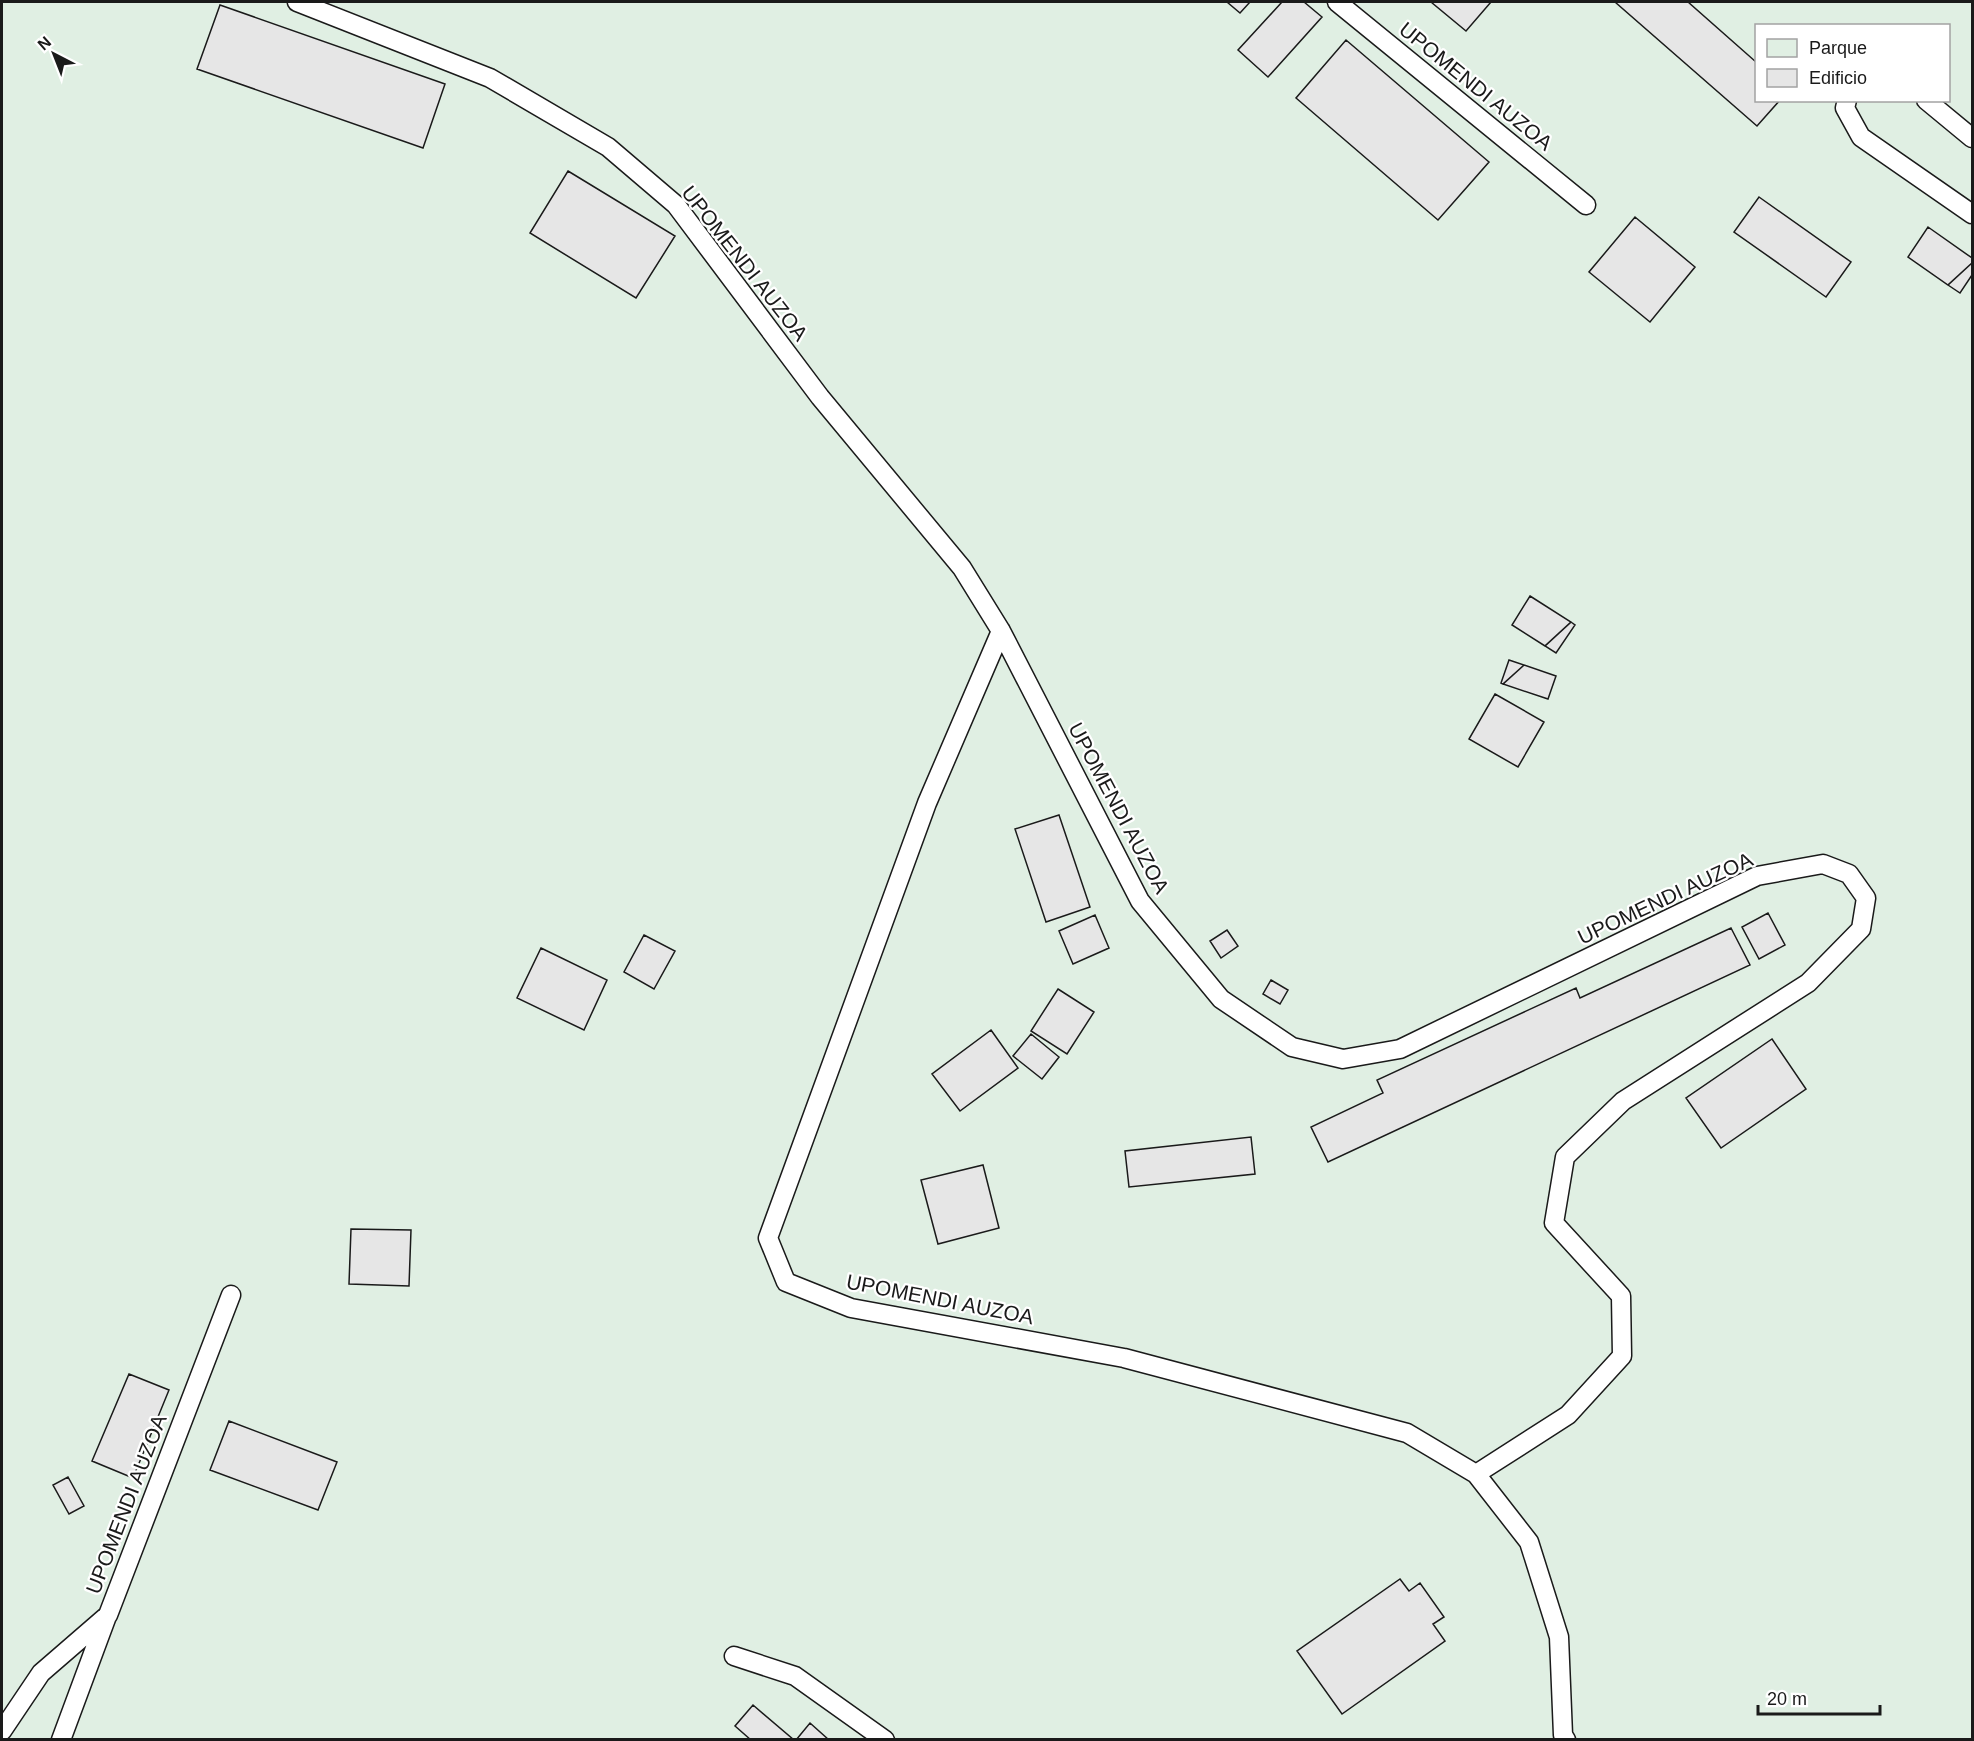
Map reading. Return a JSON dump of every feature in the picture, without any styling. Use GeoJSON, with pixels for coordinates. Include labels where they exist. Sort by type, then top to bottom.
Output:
{"type":"FeatureCollection","features":[{"type":"Feature","properties":{"kind":"lane","name":"UPOMENDI AUZOA"},"geometry":{"type":"LineString","coordinates":[[297,2],[490,78],[608,147],[676,205],[820,397],[962,568],[1001,631],[1140,901],[1221,999],[1292,1047],[1343,1059],[1401,1049],[1757,876],[1823,864],[1849,874],[1866,898],[1861,929],[1808,983],[1623,1101],[1565,1157],[1554,1223],[1621,1296],[1622,1356],[1568,1415],[1476,1474]]}},
{"type":"Feature","properties":{"kind":"lane","name":"UPOMENDI AUZOA"},"geometry":{"type":"LineString","coordinates":[[1337,2],[1586,205]]}},
{"type":"Feature","properties":{"kind":"lane"},"geometry":{"type":"LineString","coordinates":[[1846,102],[1845,108],[1862,137],[1972,214]]}},
{"type":"Feature","properties":{"kind":"lane"},"geometry":{"type":"LineString","coordinates":[[1928,102],[1972,138]]}},
{"type":"Feature","properties":{"kind":"lane","name":"UPOMENDI AUZOA"},"geometry":{"type":"LineString","coordinates":[[1001,631],[927,803],[768,1238],[786,1282],[851,1308],[1124,1358],[1407,1433],[1476,1474],[1529,1542],[1559,1637],[1563,1735],[1566,1740]]}},
{"type":"Feature","properties":{"kind":"lane","name":"UPOMENDI AUZOA"},"geometry":{"type":"LineString","coordinates":[[2,1731],[41,1673],[108,1615],[231,1295]]}},
{"type":"Feature","properties":{"kind":"lane"},"geometry":{"type":"LineString","coordinates":[[62,1740],[108,1615]]}},
{"type":"Feature","properties":{"kind":"lane"},"geometry":{"type":"LineString","coordinates":[[734,1656],[795,1676],[885,1740]]}},
{"type":"Feature","properties":{"kind":"green space"},"geometry":{"type":"Polygon","coordinates":[[[2,2],[1972,2],[1972,1739],[2,1739],[2,2]]]}},
{"type":"Feature","properties":{"kind":"building"},"geometry":{"type":"Polygon","coordinates":[[[1227,2],[1250,2],[1240,13],[1227,2]]]}},
{"type":"Feature","properties":{"kind":"building"},"geometry":{"type":"Polygon","coordinates":[[[1282,2],[1304,2],[1322,17],[1268,77],[1238,50],[1282,2]]]}},
{"type":"Feature","properties":{"kind":"building"},"geometry":{"type":"Polygon","coordinates":[[[1431,2],[1491,2],[1466,31],[1431,2]]]}},
{"type":"Feature","properties":{"kind":"building"},"geometry":{"type":"Polygon","coordinates":[[[1615,2],[1688,2],[1755,61],[1755,102],[1778,102],[1757,126],[1615,2]]]}},
{"type":"Feature","properties":{"kind":"building"},"geometry":{"type":"Polygon","coordinates":[[[220,5],[445,84],[423,148],[197,69],[220,5]]]}},
{"type":"Feature","properties":{"kind":"building"},"geometry":{"type":"Polygon","coordinates":[[[1346,40],[1489,162],[1438,220],[1296,98],[1346,40]]]}},
{"type":"Feature","properties":{"kind":"building"},"geometry":{"type":"Polygon","coordinates":[[[568,171],[675,236],[636,298],[530,233],[568,171]]]}},
{"type":"Feature","properties":{"kind":"building"},"geometry":{"type":"Polygon","coordinates":[[[1759,197],[1851,262],[1826,297],[1734,232],[1759,197]]]}},
{"type":"Feature","properties":{"kind":"building"},"geometry":{"type":"Polygon","coordinates":[[[1635,217],[1695,267],[1650,322],[1589,272],[1635,217]]]}},
{"type":"Feature","properties":{"kind":"building"},"geometry":{"type":"Polygon","coordinates":[[[1928,227],[1972,258],[1972,263],[1948,285],[1908,257],[1928,227]]]}},
{"type":"Feature","properties":{"kind":"building"},"geometry":{"type":"Polygon","coordinates":[[[1972,263],[1972,275],[1960,293],[1948,285],[1972,263]]]}},
{"type":"Feature","properties":{"kind":"building"},"geometry":{"type":"Polygon","coordinates":[[[1530,596],[1571,622],[1545,646],[1512,625],[1530,596]]]}},
{"type":"Feature","properties":{"kind":"building"},"geometry":{"type":"Polygon","coordinates":[[[1571,622],[1575,625],[1556,653],[1545,646],[1571,622]]]}},
{"type":"Feature","properties":{"kind":"building"},"geometry":{"type":"Polygon","coordinates":[[[1509,660],[1524,665],[1503,684],[1501,683],[1509,660]]]}},
{"type":"Feature","properties":{"kind":"building"},"geometry":{"type":"Polygon","coordinates":[[[1524,665],[1556,676],[1548,699],[1503,684],[1524,665]]]}},
{"type":"Feature","properties":{"kind":"building"},"geometry":{"type":"Polygon","coordinates":[[[1495,694],[1544,722],[1518,767],[1469,739],[1495,694]]]}},
{"type":"Feature","properties":{"kind":"building"},"geometry":{"type":"Polygon","coordinates":[[[1059,815],[1090,907],[1046,922],[1015,829],[1059,815]]]}},
{"type":"Feature","properties":{"kind":"building"},"geometry":{"type":"Polygon","coordinates":[[[1768,913],[1785,945],[1759,959],[1742,927],[1768,913]]]}},
{"type":"Feature","properties":{"kind":"building"},"geometry":{"type":"Polygon","coordinates":[[[1095,915],[1109,948],[1073,964],[1059,931],[1095,915]]]}},
{"type":"Feature","properties":{"kind":"building"},"geometry":{"type":"Polygon","coordinates":[[[1731,928],[1750,965],[1328,1162],[1311,1127],[1383,1093],[1377,1080],[1576,988],[1580,998],[1731,928]]]}},
{"type":"Feature","properties":{"kind":"building"},"geometry":{"type":"Polygon","coordinates":[[[1227,930],[1238,946],[1221,958],[1210,941],[1227,930]]]}},
{"type":"Feature","properties":{"kind":"building"},"geometry":{"type":"Polygon","coordinates":[[[644,935],[675,951],[654,989],[624,972],[644,935]]]}},
{"type":"Feature","properties":{"kind":"building"},"geometry":{"type":"Polygon","coordinates":[[[541,948],[607,980],[584,1030],[517,998],[541,948]]]}},
{"type":"Feature","properties":{"kind":"building"},"geometry":{"type":"Polygon","coordinates":[[[1271,980],[1288,990],[1280,1004],[1263,994],[1271,980]]]}},
{"type":"Feature","properties":{"kind":"building"},"geometry":{"type":"Polygon","coordinates":[[[1058,989],[1094,1012],[1067,1054],[1031,1031],[1058,989]]]}},
{"type":"Feature","properties":{"kind":"building"},"geometry":{"type":"Polygon","coordinates":[[[991,1030],[1018,1068],[960,1111],[932,1074],[991,1030]]]}},
{"type":"Feature","properties":{"kind":"building"},"geometry":{"type":"Polygon","coordinates":[[[1031,1034],[1059,1057],[1042,1079],[1013,1056],[1031,1034]]]}},
{"type":"Feature","properties":{"kind":"building"},"geometry":{"type":"Polygon","coordinates":[[[1772,1039],[1806,1089],[1721,1148],[1686,1098],[1772,1039]]]}},
{"type":"Feature","properties":{"kind":"building"},"geometry":{"type":"Polygon","coordinates":[[[1251,1137],[1255,1174],[1129,1187],[1125,1151],[1251,1137]]]}},
{"type":"Feature","properties":{"kind":"building"},"geometry":{"type":"Polygon","coordinates":[[[983,1165],[999,1228],[938,1244],[921,1180],[983,1165]]]}},
{"type":"Feature","properties":{"kind":"building"},"geometry":{"type":"Polygon","coordinates":[[[351,1229],[411,1230],[409,1286],[349,1284],[351,1229]]]}},
{"type":"Feature","properties":{"kind":"building"},"geometry":{"type":"Polygon","coordinates":[[[129,1374],[169,1390],[133,1478],[92,1461],[129,1374]]]}},
{"type":"Feature","properties":{"kind":"building"},"geometry":{"type":"Polygon","coordinates":[[[229,1421],[337,1462],[318,1510],[210,1470],[229,1421]]]}},
{"type":"Feature","properties":{"kind":"building"},"geometry":{"type":"Polygon","coordinates":[[[68,1477],[84,1506],[69,1514],[53,1485],[68,1477]]]}},
{"type":"Feature","properties":{"kind":"building"},"geometry":{"type":"Polygon","coordinates":[[[1400,1579],[1409,1591],[1420,1583],[1444,1617],[1433,1624],[1445,1641],[1342,1714],[1297,1651],[1400,1579]]]}},
{"type":"Feature","properties":{"kind":"building"},"geometry":{"type":"Polygon","coordinates":[[[753,1705],[794,1740],[751,1740],[735,1726],[753,1705]]]}},
{"type":"Feature","properties":{"kind":"building"},"geometry":{"type":"Polygon","coordinates":[[[810,1723],[829,1740],[796,1740],[810,1723]]]}}]}
